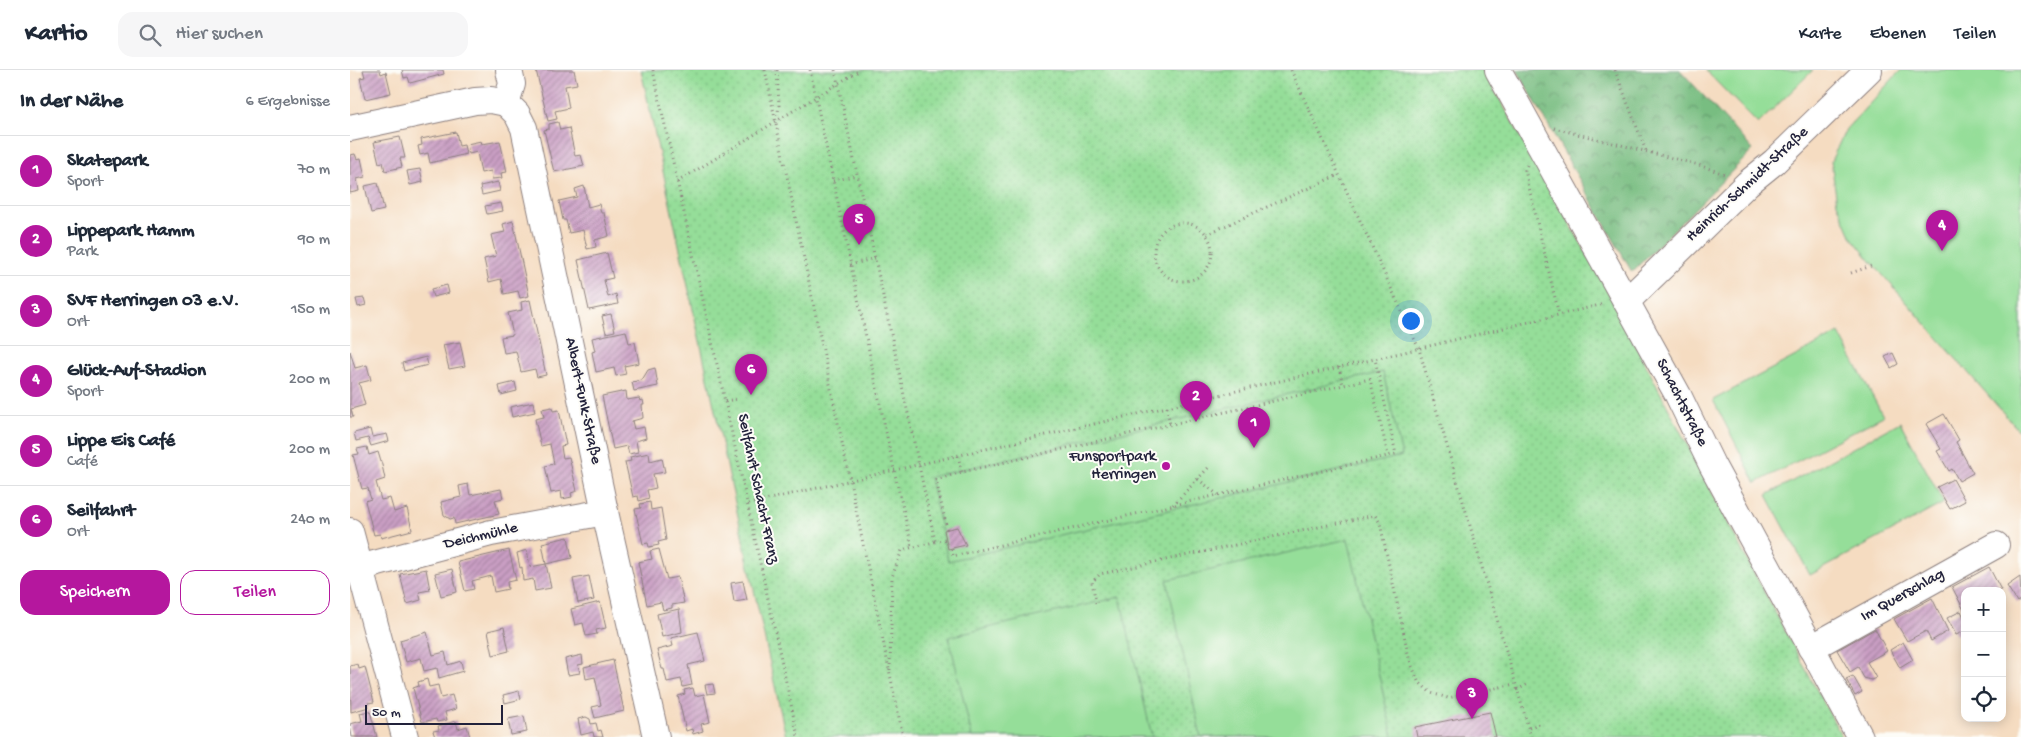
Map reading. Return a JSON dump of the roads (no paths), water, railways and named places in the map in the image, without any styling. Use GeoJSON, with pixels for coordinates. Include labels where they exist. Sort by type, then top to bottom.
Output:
{"type":"FeatureCollection","features":[{"type":"Feature","properties":{"kind":"street"},"geometry":{"type":"LineString","coordinates":[[350,128],[475,101],[491,100],[506,103],[512,84],[509,70]]}},
{"type":"Feature","properties":{"kind":"street","name":"Schachtstraße"},"geometry":{"type":"LineString","coordinates":[[1498,70],[1678,394],[1712,465],[1860,737]]}},
{"type":"Feature","properties":{"kind":"street","name":"Heinrich-Schmidt-Straße"},"geometry":{"type":"LineString","coordinates":[[1627,301],[1748,183],[1774,162],[1869,70]]}},
{"type":"Feature","properties":{"kind":"street","name":"Albert-Funk-Straße"},"geometry":{"type":"LineString","coordinates":[[506,103],[517,114],[524,128],[605,512],[656,737]]}},
{"type":"Feature","properties":{"kind":"street","name":"Deichmühle"},"geometry":{"type":"LineString","coordinates":[[359,568],[491,533],[605,512]]}},
{"type":"Feature","properties":{"kind":"street"},"geometry":{"type":"LineString","coordinates":[[350,530],[405,737]]}},
{"type":"Feature","properties":{"kind":"street","name":"Im Querschlag"},"geometry":{"type":"LineString","coordinates":[[1811,648],[1996,545]]}},
{"type":"Feature","properties":{"kind":"place","name":"Lippe Eis Café"},"geometry":{"type":"Point","coordinates":[859,245]}},
{"type":"Feature","properties":{"kind":"place","name":"Glück-Auf-Stadion"},"geometry":{"type":"Point","coordinates":[1942,251]}},
{"type":"Feature","properties":{"kind":"place","name":"Seilfahrt"},"geometry":{"type":"Point","coordinates":[751,395]}},
{"type":"Feature","properties":{"kind":"place","name":"Lippepark Hamm"},"geometry":{"type":"Point","coordinates":[1196,422]}},
{"type":"Feature","properties":{"kind":"place","name":"Skatepark"},"geometry":{"type":"Point","coordinates":[1254,448]}},
{"type":"Feature","properties":{"kind":"place","name":"Funsportpark Herringen"},"geometry":{"type":"Point","coordinates":[1166,466]}},
{"type":"Feature","properties":{"kind":"place","name":"SVF Herringen 03 e.V."},"geometry":{"type":"Point","coordinates":[1472,719]}}]}
